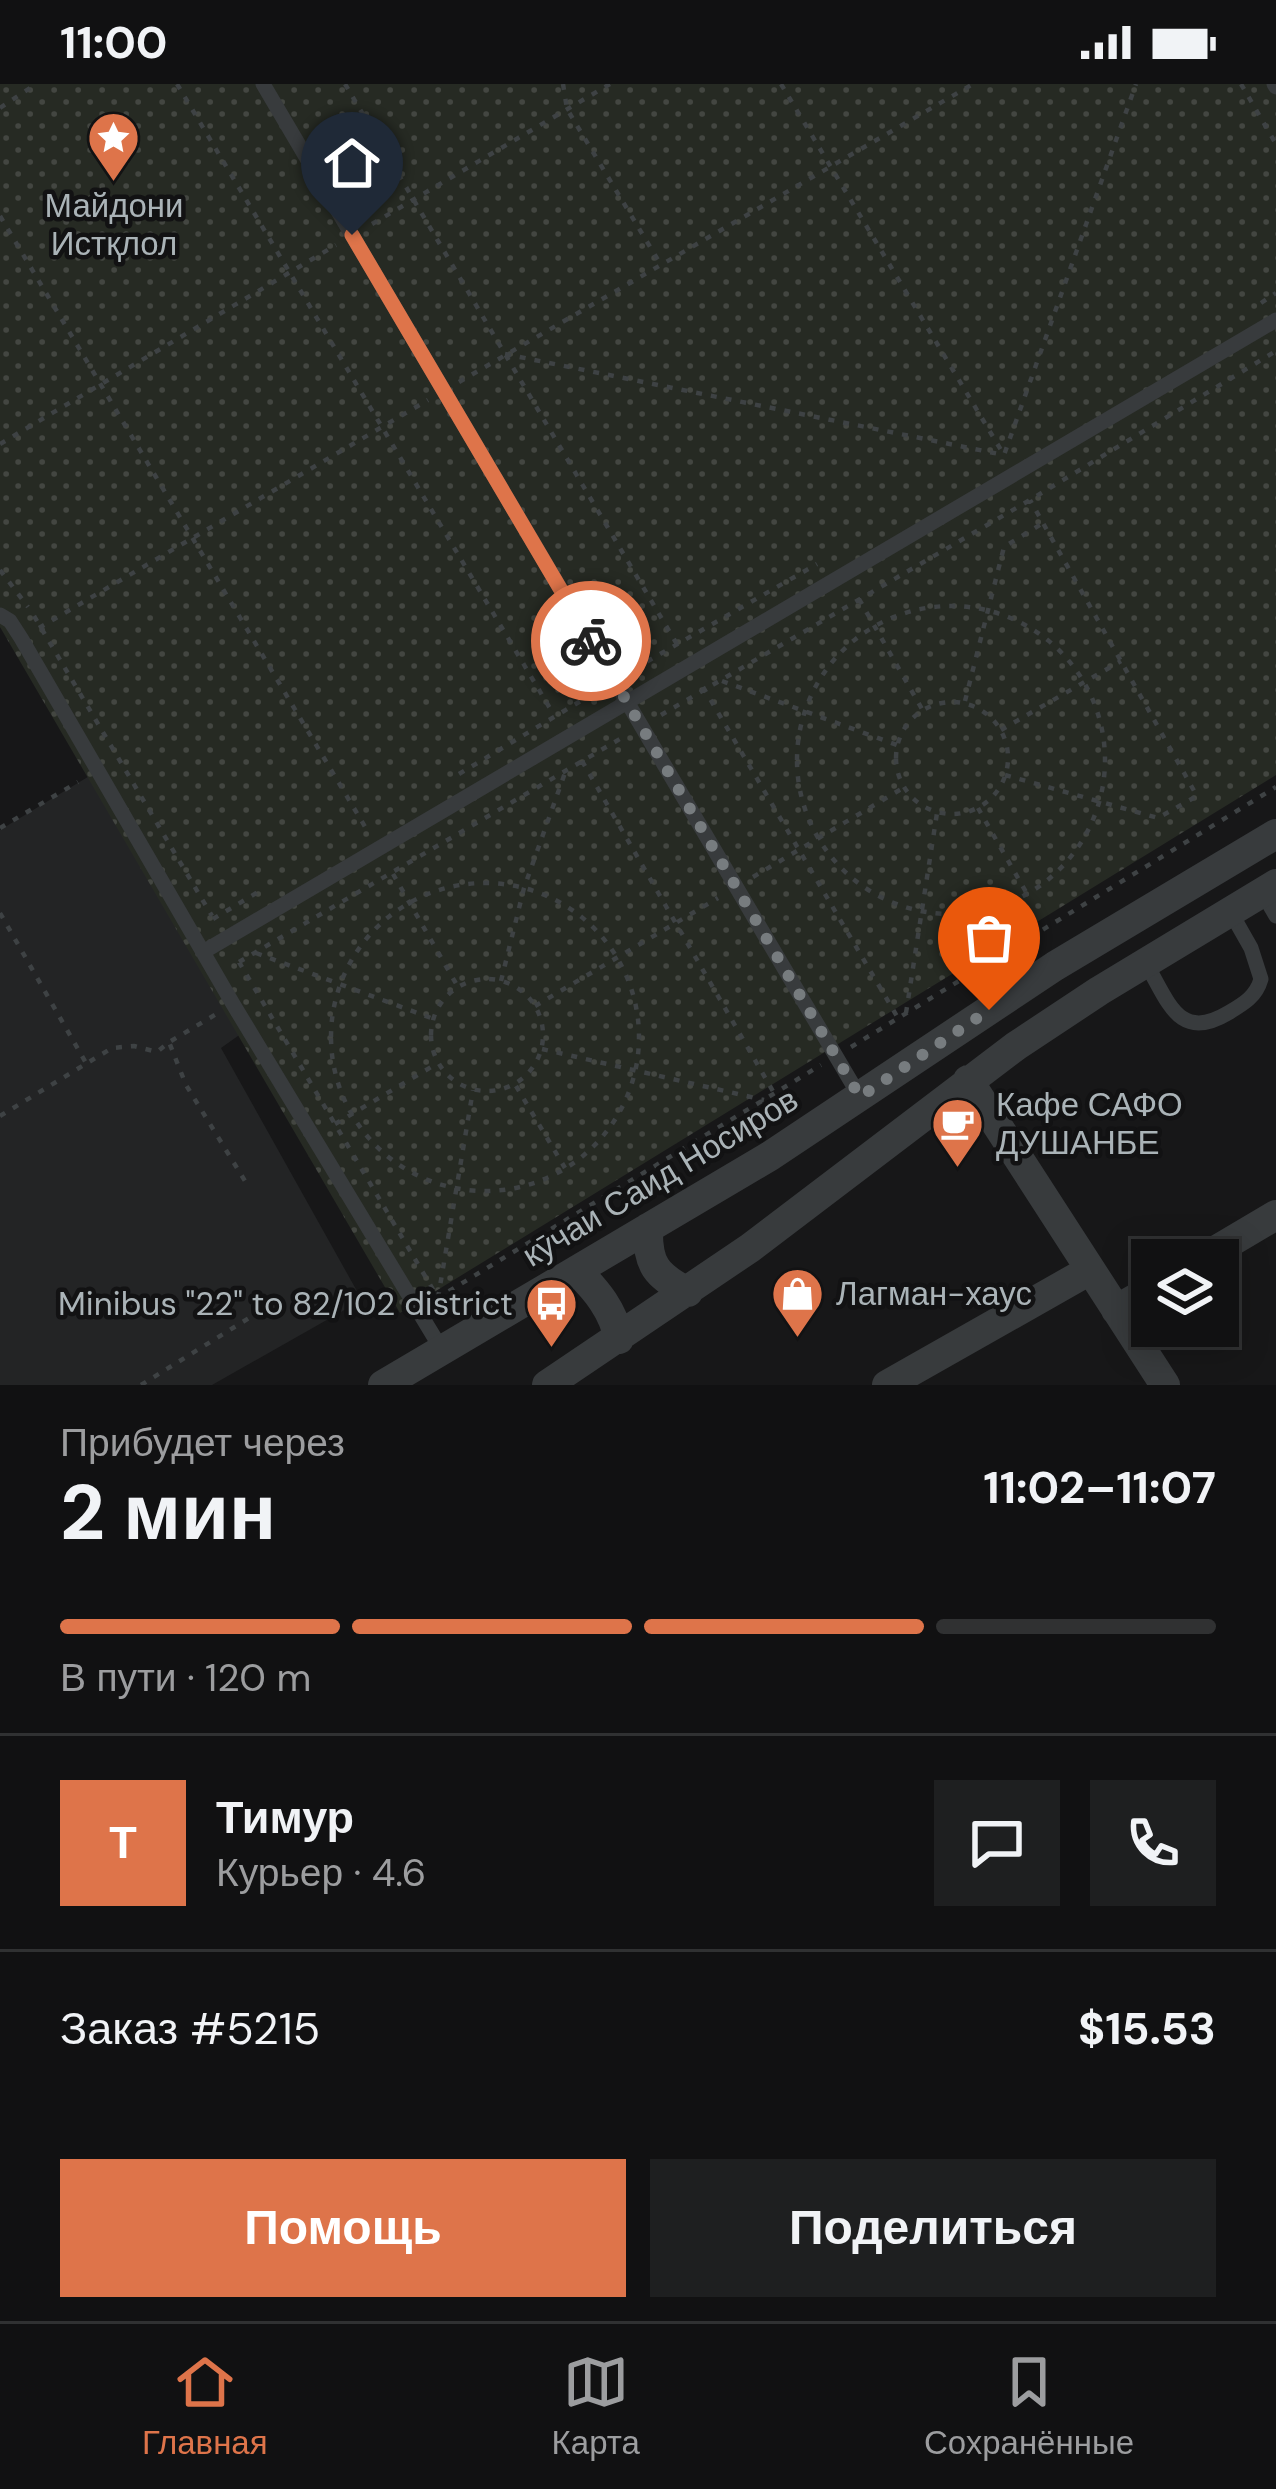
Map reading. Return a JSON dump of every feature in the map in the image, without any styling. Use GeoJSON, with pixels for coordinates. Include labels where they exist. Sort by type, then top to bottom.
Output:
{"type":"FeatureCollection","features":[{"type":"Feature","properties":{"kind":"street","name":"кӯчаи Саид Носиров"},"geometry":{"type":"LineString","coordinates":[[382,1385],[770,1156],[1055,966],[1276,833]]}},
{"type":"Feature","properties":{"kind":"street"},"geometry":{"type":"LineString","coordinates":[[1198,879],[1225,914]]}},
{"type":"Feature","properties":{"kind":"street"},"geometry":{"type":"LineString","coordinates":[[547,1385],[688,1292],[1044,1027],[1225,914],[1271,897]]}},
{"type":"Feature","properties":{"kind":"street"},"geometry":{"type":"LineString","coordinates":[[968,1080],[1165,1385]]}},
{"type":"Feature","properties":{"kind":"street"},"geometry":{"type":"LineString","coordinates":[[1235,1239],[1276,1215]]}},
{"type":"Feature","properties":{"kind":"street"},"geometry":{"type":"LineString","coordinates":[[648,1228],[647,1246],[655,1268],[688,1292]]}},
{"type":"Feature","properties":{"kind":"street"},"geometry":{"type":"LineString","coordinates":[[577,1270],[602,1299],[619,1339]]}},
{"type":"Feature","properties":{"kind":"street"},"geometry":{"type":"LineString","coordinates":[[887,1385],[1090,1270]]}},
{"type":"Feature","properties":{"kind":"street"},"geometry":{"type":"LineString","coordinates":[[1116,1310],[1131,1301]]}},
{"type":"Feature","properties":{"kind":"lane"},"geometry":{"type":"LineString","coordinates":[[263,84],[860,1097]]}},
{"type":"Feature","properties":{"kind":"lane"},"geometry":{"type":"LineString","coordinates":[[203,952],[1276,320]]}},
{"type":"Feature","properties":{"kind":"lane"},"geometry":{"type":"LineString","coordinates":[[0,615],[21,638],[233,1004],[442,1350]]}},
{"type":"Feature","properties":{"kind":"lane"},"geometry":{"type":"LineString","coordinates":[[1145,962],[1180,1018],[1206,1024],[1230,1012],[1253,996],[1261,979],[1251,947],[1225,914]]}},
{"type":"Feature","properties":{"kind":"path"},"geometry":{"type":"LineString","coordinates":[[0,108],[37,84]]}},
{"type":"Feature","properties":{"kind":"path"},"geometry":{"type":"LineString","coordinates":[[177,84],[582,761],[774,1093]]}},
{"type":"Feature","properties":{"kind":"path"},"geometry":{"type":"LineString","coordinates":[[345,84],[898,1018]]}},
{"type":"Feature","properties":{"kind":"path"},"geometry":{"type":"LineString","coordinates":[[563,84],[567,109],[661,265]]}},
{"type":"Feature","properties":{"kind":"path"},"geometry":{"type":"LineString","coordinates":[[0,444],[610,84]]}},
{"type":"Feature","properties":{"kind":"path"},"geometry":{"type":"LineString","coordinates":[[781,84],[1004,455]]}},
{"type":"Feature","properties":{"kind":"path"},"geometry":{"type":"LineString","coordinates":[[21,638],[973,84]]}},
{"type":"Feature","properties":{"kind":"path"},"geometry":{"type":"LineString","coordinates":[[1004,455],[1136,84]]}},
{"type":"Feature","properties":{"kind":"path"},"geometry":{"type":"LineString","coordinates":[[1240,84],[1276,144]]}},
{"type":"Feature","properties":{"kind":"path"},"geometry":{"type":"LineString","coordinates":[[0,216],[367,830]]}},
{"type":"Feature","properties":{"kind":"path"},"geometry":{"type":"LineString","coordinates":[[239,962],[1276,351]]}},
{"type":"Feature","properties":{"kind":"path"},"geometry":{"type":"LineString","coordinates":[[505,354],[1004,455]]}},
{"type":"Feature","properties":{"kind":"path"},"geometry":{"type":"LineString","coordinates":[[1005,776],[1158,818],[1197,796],[1030,500]]}},
{"type":"Feature","properties":{"kind":"path"},"geometry":{"type":"LineString","coordinates":[[964,704],[1004,547],[1043,523]]}},
{"type":"Feature","properties":{"kind":"path"},"geometry":{"type":"LineString","coordinates":[[859,599],[922,710]]}},
{"type":"Feature","properties":{"kind":"path"},"geometry":{"type":"LineString","coordinates":[[930,607],[988,610],[1012,617],[1053,644],[1085,682],[1096,704],[1104,740],[1100,801],[1072,855],[1027,894],[971,912],[920,910],[868,890],[832,858],[818,838],[804,804],[797,768],[805,712],[829,666],[875,626],[930,607]]}},
{"type":"Feature","properties":{"kind":"path"},"geometry":{"type":"LineString","coordinates":[[1001,730],[1120,661]]}},
{"type":"Feature","properties":{"kind":"path"},"geometry":{"type":"LineString","coordinates":[[720,680],[897,745]]}},
{"type":"Feature","properties":{"kind":"path"},"geometry":{"type":"LineString","coordinates":[[935,704],[964,704],[992,718],[1001,730],[1008,752],[1005,776],[1000,789],[978,808],[937,813],[903,788],[895,760],[897,745],[922,710],[935,704]]}},
{"type":"Feature","properties":{"kind":"path"},"geometry":{"type":"LineString","coordinates":[[0,828],[97,770]]}},
{"type":"Feature","properties":{"kind":"path"},"geometry":{"type":"LineString","coordinates":[[501,981],[524,887],[566,770]]}},
{"type":"Feature","properties":{"kind":"path"},"geometry":{"type":"LineString","coordinates":[[978,808],[1027,894]]}},
{"type":"Feature","properties":{"kind":"path"},"geometry":{"type":"LineString","coordinates":[[906,1013],[937,813]]}},
{"type":"Feature","properties":{"kind":"path"},"geometry":{"type":"LineString","coordinates":[[393,874],[458,987]]}},
{"type":"Feature","properties":{"kind":"path"},"geometry":{"type":"LineString","coordinates":[[501,883],[524,887],[578,913],[617,956],[638,1013],[636,1072],[609,1128],[565,1168],[508,1189],[456,1188],[429,1180],[393,1160],[363,1132],[342,1096],[332,1055],[333,1013],[340,986],[358,951],[373,932],[410,903],[453,886],[501,883]]}},
{"type":"Feature","properties":{"kind":"path"},"geometry":{"type":"LineString","coordinates":[[0,913],[86,1063]]}},
{"type":"Feature","properties":{"kind":"path"},"geometry":{"type":"LineString","coordinates":[[256,953],[433,1019]]}},
{"type":"Feature","properties":{"kind":"path"},"geometry":{"type":"LineString","coordinates":[[486,979],[501,981],[514,986],[535,1006],[544,1034],[542,1049],[536,1063],[515,1084],[487,1092],[473,1090],[447,1075],[438,1063],[431,1042],[433,1019],[458,987],[486,979]]}},
{"type":"Feature","properties":{"kind":"path"},"geometry":{"type":"LineString","coordinates":[[0,1116],[112,1048],[134,1046],[157,1052],[233,1004]]}},
{"type":"Feature","properties":{"kind":"path"},"geometry":{"type":"LineString","coordinates":[[169,1042],[186,1085],[245,1181]]}},
{"type":"Feature","properties":{"kind":"path"},"geometry":{"type":"LineString","coordinates":[[542,1049],[764,1100]]}},
{"type":"Feature","properties":{"kind":"path"},"geometry":{"type":"LineString","coordinates":[[334,1124],[438,1063]]}},
{"type":"Feature","properties":{"kind":"path"},"geometry":{"type":"LineString","coordinates":[[515,1084],[565,1168]]}},
{"type":"Feature","properties":{"kind":"path"},"geometry":{"type":"LineString","coordinates":[[438,1298],[473,1090]]}},
{"type":"Feature","properties":{"kind":"path"},"geometry":{"type":"LineString","coordinates":[[141,1385],[249,1318]]}},
{"type":"Feature","properties":{"kind":"shaded area"},"geometry":{"type":"Polygon","coordinates":[[[0,84],[1276,84],[1276,775],[400,1313],[0,627],[0,84]]]}},
{"type":"Feature","properties":{"kind":"shaded area"},"geometry":{"type":"Polygon","coordinates":[[[96,772],[245,1031],[221,1048],[362,1300],[212,1385],[0,1385],[0,830],[96,772]]]}},
{"type":"Feature","properties":{"kind":"way so far"},"geometry":{"type":"LineString","coordinates":[[591,641],[860,1097],[989,1010]]}},
{"type":"Feature","properties":{"kind":"place","name":"Майдони Истқлол"},"geometry":{"type":"Point","coordinates":[114,184]}},
{"type":"Feature","properties":{"kind":"place","name":"Кафе САФО ДУШАНБЕ"},"geometry":{"type":"Point","coordinates":[957,1169]}},
{"type":"Feature","properties":{"kind":"place","name":"Лагман-хаус"},"geometry":{"type":"Point","coordinates":[797,1339]}},
{"type":"Feature","properties":{"kind":"place","name":"Minibus \"22\" to 82/102 district"},"geometry":{"type":"Point","coordinates":[552,1349]}},
{"type":"Feature","properties":{"kind":"route"},"geometry":{"type":"LineString","coordinates":[[352,235],[591,641]]}}]}
